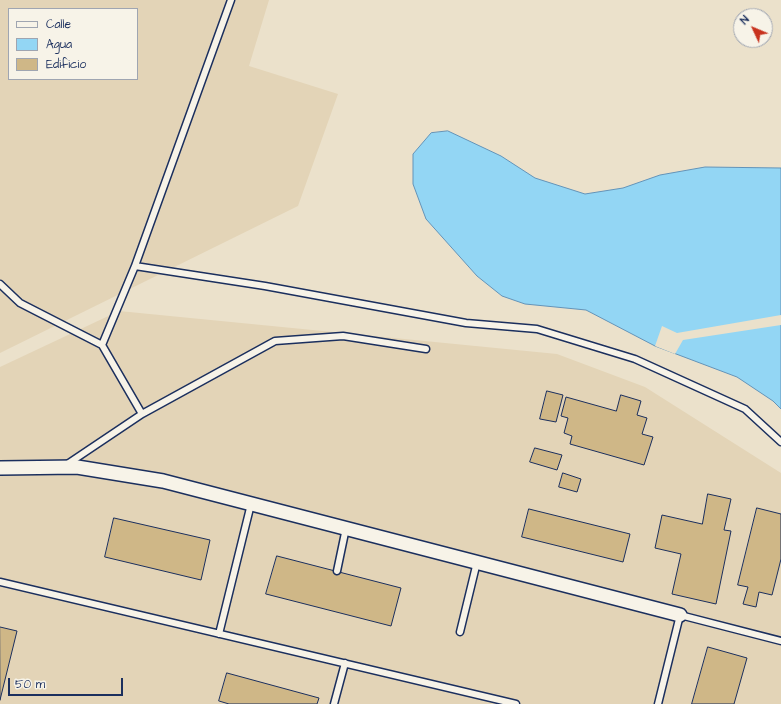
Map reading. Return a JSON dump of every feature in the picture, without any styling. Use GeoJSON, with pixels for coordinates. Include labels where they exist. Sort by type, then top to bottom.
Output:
{"type":"FeatureCollection","features":[{"type":"Feature","properties":{"kind":"street"},"geometry":{"type":"LineString","coordinates":[[0,468],[65,466],[163,481],[680,615]]}},
{"type":"Feature","properties":{"kind":"lane"},"geometry":{"type":"LineString","coordinates":[[102,345],[135,266],[231,0]]}},
{"type":"Feature","properties":{"kind":"lane"},"geometry":{"type":"LineString","coordinates":[[135,266],[264,286],[466,322],[536,329],[635,359],[745,409],[781,442]]}},
{"type":"Feature","properties":{"kind":"lane"},"geometry":{"type":"LineString","coordinates":[[0,284],[20,302],[102,345],[142,414]]}},
{"type":"Feature","properties":{"kind":"lane"},"geometry":{"type":"LineString","coordinates":[[65,466],[142,414],[275,341],[343,336],[426,349]]}},
{"type":"Feature","properties":{"kind":"lane"},"geometry":{"type":"LineString","coordinates":[[219,634],[251,504]]}},
{"type":"Feature","properties":{"kind":"lane"},"geometry":{"type":"LineString","coordinates":[[337,572],[346,528]]}},
{"type":"Feature","properties":{"kind":"lane"},"geometry":{"type":"LineString","coordinates":[[460,632],[477,562]]}},
{"type":"Feature","properties":{"kind":"lane"},"geometry":{"type":"LineString","coordinates":[[0,582],[516,704]]}},
{"type":"Feature","properties":{"kind":"lane"},"geometry":{"type":"LineString","coordinates":[[658,704],[680,615],[781,641]]}},
{"type":"Feature","properties":{"kind":"lane"},"geometry":{"type":"LineString","coordinates":[[336,704],[345,664]]}},
{"type":"Feature","properties":{"kind":"shaded area"},"geometry":{"type":"Polygon","coordinates":[[[0,0],[269,0],[249,66],[338,94],[298,206],[0,353],[0,0]]]}},
{"type":"Feature","properties":{"kind":"shaded area"},"geometry":{"type":"Polygon","coordinates":[[[119,311],[557,354],[645,387],[781,473],[781,704],[0,704],[0,367],[119,311]]]}},
{"type":"Feature","properties":{"kind":"water"},"geometry":{"type":"Polygon","coordinates":[[[448,131],[501,156],[535,178],[585,194],[623,188],[660,175],[705,167],[781,168],[781,409],[773,401],[737,377],[655,346],[586,310],[525,304],[502,296],[477,276],[426,219],[413,184],[413,154],[431,133],[448,131]]]}},
{"type":"Feature","properties":{"kind":"pier"},"geometry":{"type":"Polygon","coordinates":[[[781,315],[781,325],[683,340],[675,354],[655,346],[662,326],[677,333],[781,315]]]}},
{"type":"Feature","properties":{"kind":"building"},"geometry":{"type":"Polygon","coordinates":[[[547,391],[563,395],[556,422],[540,419],[547,391]]]}},
{"type":"Feature","properties":{"kind":"building"},"geometry":{"type":"Polygon","coordinates":[[[621,395],[641,401],[637,415],[647,418],[642,434],[653,437],[644,465],[570,444],[572,436],[564,433],[568,418],[561,416],[566,397],[616,411],[621,395]]]}},
{"type":"Feature","properties":{"kind":"building"},"geometry":{"type":"Polygon","coordinates":[[[535,448],[562,455],[557,470],[530,462],[535,448]]]}},
{"type":"Feature","properties":{"kind":"building"},"geometry":{"type":"Polygon","coordinates":[[[563,473],[581,479],[577,492],[559,487],[563,473]]]}},
{"type":"Feature","properties":{"kind":"building"},"geometry":{"type":"Polygon","coordinates":[[[708,494],[731,499],[724,530],[731,531],[716,604],[672,594],[681,554],[655,548],[662,515],[702,524],[708,494]]]}},
{"type":"Feature","properties":{"kind":"building"},"geometry":{"type":"Polygon","coordinates":[[[757,508],[781,514],[781,559],[772,595],[759,592],[756,607],[743,604],[748,587],[738,585],[757,508]]]}},
{"type":"Feature","properties":{"kind":"building"},"geometry":{"type":"Polygon","coordinates":[[[529,509],[630,534],[623,562],[522,537],[529,509]]]}},
{"type":"Feature","properties":{"kind":"building"},"geometry":{"type":"Polygon","coordinates":[[[114,518],[210,540],[201,580],[105,557],[114,518]]]}},
{"type":"Feature","properties":{"kind":"building"},"geometry":{"type":"Polygon","coordinates":[[[277,556],[401,588],[391,626],[266,594],[277,556]]]}},
{"type":"Feature","properties":{"kind":"building"},"geometry":{"type":"Polygon","coordinates":[[[0,627],[17,631],[0,700],[0,627]]]}},
{"type":"Feature","properties":{"kind":"building"},"geometry":{"type":"Polygon","coordinates":[[[708,647],[747,658],[734,704],[692,704],[708,647]]]}},
{"type":"Feature","properties":{"kind":"building"},"geometry":{"type":"Polygon","coordinates":[[[227,673],[319,698],[317,704],[229,704],[219,701],[227,673]]]}}]}
